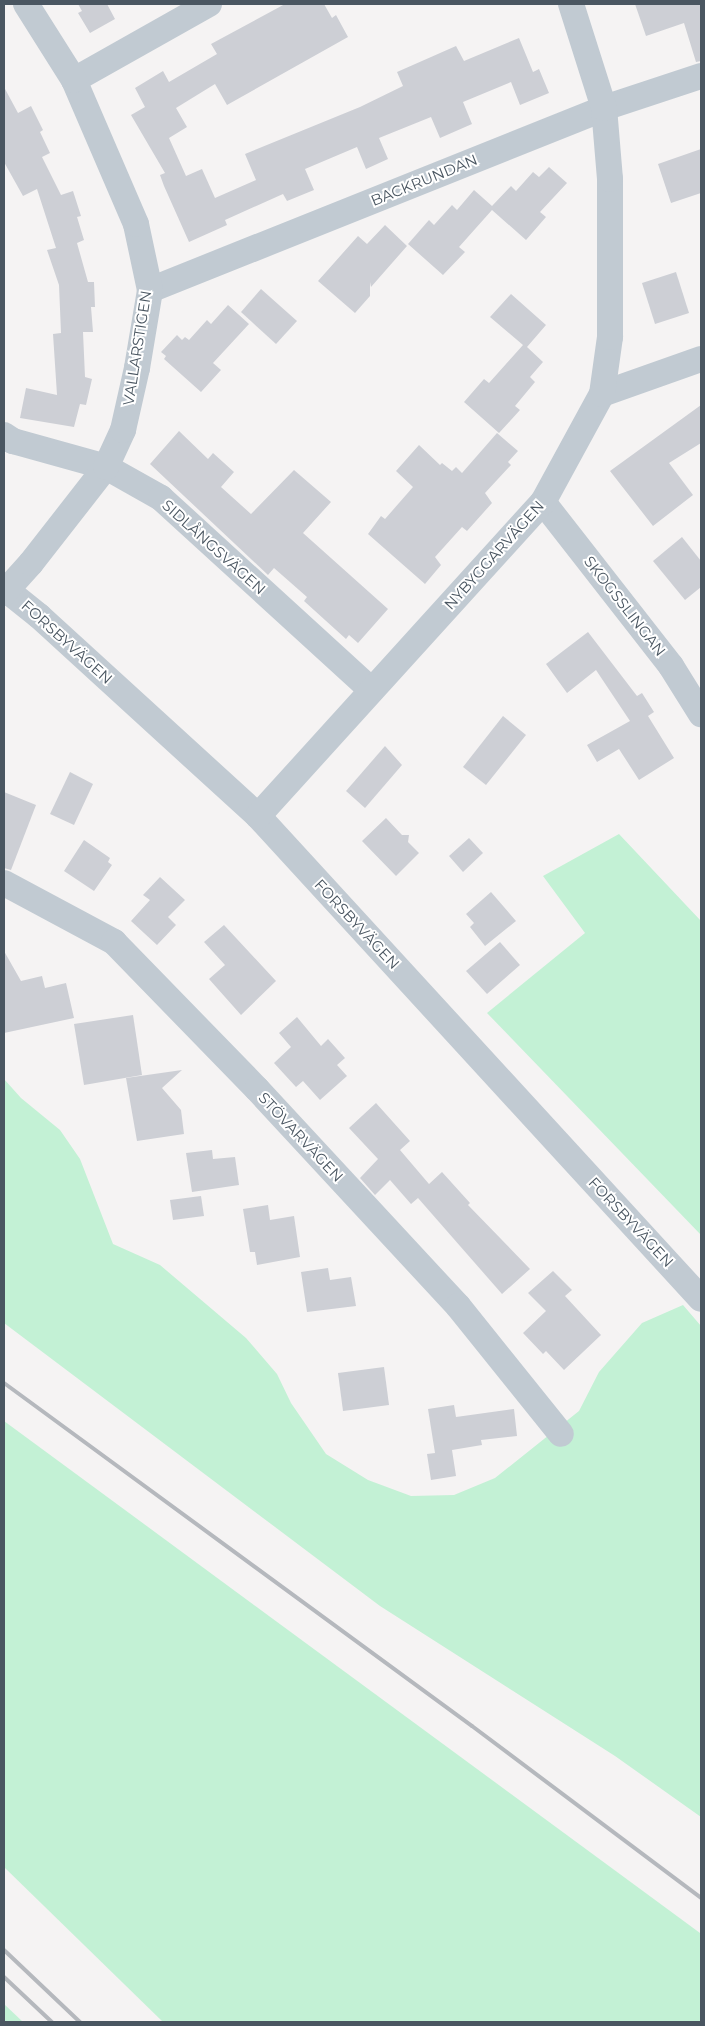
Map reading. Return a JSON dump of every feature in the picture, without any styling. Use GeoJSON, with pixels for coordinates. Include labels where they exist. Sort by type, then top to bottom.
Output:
{"type":"FeatureCollection","features":[{"type":"Feature","properties":{"kind":"street","name":"VALLARSTIGEN"},"geometry":{"type":"LineString","coordinates":[[5,590],[31,563],[106,467],[122,430],[137,368],[150,290],[136,224],[74,80],[26,4]]}},
{"type":"Feature","properties":{"kind":"street"},"geometry":{"type":"LineString","coordinates":[[74,80],[209,4]]}},
{"type":"Feature","properties":{"kind":"street","name":"NYBYGGARVÄGEN"},"geometry":{"type":"LineString","coordinates":[[258,816],[543,502],[602,394],[610,337],[610,179],[604,108],[571,4]]}},
{"type":"Feature","properties":{"kind":"street","name":"BACKRUNDAN"},"geometry":{"type":"LineString","coordinates":[[150,290],[604,108],[701,76]]}},
{"type":"Feature","properties":{"kind":"street"},"geometry":{"type":"LineString","coordinates":[[602,394],[701,359]]}},
{"type":"Feature","properties":{"kind":"street","name":"SIDLÅNGSVÄGEN"},"geometry":{"type":"LineString","coordinates":[[4,435],[13,441],[106,467],[161,498],[371,690]]}},
{"type":"Feature","properties":{"kind":"street","name":"SKOGSSLINGAN"},"geometry":{"type":"LineString","coordinates":[[543,502],[671,666],[701,714]]}},
{"type":"Feature","properties":{"kind":"street","name":"FORSBYVÄGEN"},"geometry":{"type":"LineString","coordinates":[[5,590],[39,616],[258,816],[697,1296]]}},
{"type":"Feature","properties":{"kind":"street","name":"STÖVARVÄGEN"},"geometry":{"type":"LineString","coordinates":[[4,883],[114,942],[257,1089],[458,1306],[561,1434]]}},
{"type":"Feature","properties":{"kind":"green space"},"geometry":{"type":"Polygon","coordinates":[[[619,834],[701,921],[701,1235],[487,1013],[585,933],[543,876],[619,834]]]}},
{"type":"Feature","properties":{"kind":"green space"},"geometry":{"type":"Polygon","coordinates":[[[4,1079],[21,1098],[60,1130],[80,1159],[113,1244],[160,1265],[246,1338],[277,1374],[291,1403],[326,1454],[368,1480],[411,1496],[454,1495],[495,1478],[579,1411],[599,1372],[642,1323],[683,1305],[701,1326],[701,1817],[615,1756],[380,1606],[4,1323],[4,1079]]]}},
{"type":"Feature","properties":{"kind":"green space"},"geometry":{"type":"Polygon","coordinates":[[[4,1421],[700,1933],[701,2022],[163,2022],[4,1867],[4,1421]]]}},
{"type":"Feature","properties":{"kind":"green space"},"geometry":{"type":"Polygon","coordinates":[[[4,2004],[23,2022],[4,2022],[4,2004]]]}},
{"type":"Feature","properties":{"kind":"building"},"geometry":{"type":"Polygon","coordinates":[[[78,4],[107,4],[115,19],[90,33],[78,13],[82,11],[78,4]]]}},
{"type":"Feature","properties":{"kind":"building"},"geometry":{"type":"Polygon","coordinates":[[[285,4],[324,4],[332,18],[336,15],[348,37],[227,105],[215,84],[176,108],[187,127],[169,138],[186,176],[202,169],[215,198],[256,180],[245,154],[360,107],[403,86],[397,72],[456,46],[464,61],[519,38],[533,72],[539,69],[549,93],[520,105],[511,82],[463,102],[472,124],[440,138],[431,117],[379,138],[388,159],[366,169],[357,147],[305,169],[314,190],[287,201],[283,194],[225,220],[227,225],[189,242],[160,175],[165,173],[131,115],[145,107],[135,88],[163,71],[169,82],[217,54],[211,44],[285,4]]]}},
{"type":"Feature","properties":{"kind":"building"},"geometry":{"type":"Polygon","coordinates":[[[635,4],[701,4],[701,61],[696,62],[684,23],[646,36],[635,4]]]}},
{"type":"Feature","properties":{"kind":"building"},"geometry":{"type":"Polygon","coordinates":[[[4,87],[18,113],[31,106],[43,130],[40,132],[50,153],[42,157],[61,195],[73,191],[81,216],[77,217],[84,240],[77,243],[88,282],[94,282],[95,307],[91,307],[93,332],[83,332],[85,377],[92,379],[86,405],[80,404],[74,427],[20,418],[26,388],[57,395],[53,334],[61,333],[59,285],[47,250],[56,248],[37,189],[23,196],[4,162],[4,87]]]}},
{"type":"Feature","properties":{"kind":"building"},"geometry":{"type":"Polygon","coordinates":[[[701,149],[701,193],[671,203],[658,164],[701,149]]]}},
{"type":"Feature","properties":{"kind":"building"},"geometry":{"type":"Polygon","coordinates":[[[549,167],[567,183],[540,212],[546,217],[526,240],[492,210],[459,247],[465,252],[443,275],[408,244],[429,220],[434,225],[452,205],[457,210],[474,190],[492,206],[511,186],[516,191],[533,172],[539,177],[549,167]]]}},
{"type":"Feature","properties":{"kind":"building"},"geometry":{"type":"Polygon","coordinates":[[[385,225],[407,246],[371,287],[370,282],[370,296],[355,313],[318,281],[358,236],[367,244],[385,225]]]}},
{"type":"Feature","properties":{"kind":"building"},"geometry":{"type":"Polygon","coordinates":[[[676,272],[689,313],[655,324],[642,283],[676,272]]]}},
{"type":"Feature","properties":{"kind":"building"},"geometry":{"type":"Polygon","coordinates":[[[261,289],[297,321],[276,344],[241,312],[261,289]]]}},
{"type":"Feature","properties":{"kind":"building"},"geometry":{"type":"Polygon","coordinates":[[[511,294],[546,325],[527,347],[543,362],[530,377],[535,382],[515,406],[520,410],[499,433],[464,402],[484,379],[489,383],[523,345],[490,317],[511,294]]]}},
{"type":"Feature","properties":{"kind":"building"},"geometry":{"type":"Polygon","coordinates":[[[228,305],[249,324],[213,363],[221,370],[201,392],[164,359],[166,356],[161,352],[177,335],[182,340],[185,337],[189,340],[207,320],[211,324],[228,305]]]}},
{"type":"Feature","properties":{"kind":"building"},"geometry":{"type":"Polygon","coordinates":[[[701,405],[701,443],[669,463],[693,495],[653,526],[610,471],[701,405]]]}},
{"type":"Feature","properties":{"kind":"building"},"geometry":{"type":"Polygon","coordinates":[[[179,431],[208,459],[213,453],[234,472],[221,487],[251,514],[294,470],[331,502],[303,533],[388,609],[358,643],[349,635],[346,639],[304,601],[307,597],[274,568],[268,575],[150,464],[179,431]]]}},
{"type":"Feature","properties":{"kind":"building"},"geometry":{"type":"Polygon","coordinates":[[[497,433],[518,451],[508,462],[511,465],[485,493],[492,503],[467,531],[462,527],[435,557],[441,565],[425,584],[368,534],[381,516],[385,519],[413,487],[396,471],[419,445],[440,465],[442,463],[452,471],[456,467],[462,473],[497,433]]]}},
{"type":"Feature","properties":{"kind":"building"},"geometry":{"type":"Polygon","coordinates":[[[682,537],[701,561],[701,587],[685,600],[653,561],[682,537]]]}},
{"type":"Feature","properties":{"kind":"building"},"geometry":{"type":"Polygon","coordinates":[[[588,632],[637,696],[642,693],[654,712],[648,716],[674,758],[639,780],[619,749],[597,762],[587,745],[630,721],[596,670],[567,693],[546,664],[588,632]]]}},
{"type":"Feature","properties":{"kind":"building"},"geometry":{"type":"Polygon","coordinates":[[[503,716],[526,735],[486,785],[463,767],[503,716]]]}},
{"type":"Feature","properties":{"kind":"building"},"geometry":{"type":"Polygon","coordinates":[[[385,746],[402,765],[365,808],[346,791],[385,746]]]}},
{"type":"Feature","properties":{"kind":"building"},"geometry":{"type":"Polygon","coordinates":[[[70,772],[93,784],[74,825],[50,814],[70,772]]]}},
{"type":"Feature","properties":{"kind":"building"},"geometry":{"type":"Polygon","coordinates":[[[4,792],[36,805],[11,870],[4,868],[4,792]]]}},
{"type":"Feature","properties":{"kind":"building"},"geometry":{"type":"Polygon","coordinates":[[[386,818],[402,835],[409,835],[408,842],[419,853],[396,876],[362,841],[386,818]]]}},
{"type":"Feature","properties":{"kind":"building"},"geometry":{"type":"Polygon","coordinates":[[[469,838],[483,853],[463,872],[449,856],[469,838]]]}},
{"type":"Feature","properties":{"kind":"building"},"geometry":{"type":"Polygon","coordinates":[[[84,840],[110,858],[108,862],[112,865],[94,891],[64,871],[84,840]]]}},
{"type":"Feature","properties":{"kind":"building"},"geometry":{"type":"Polygon","coordinates":[[[160,877],[185,900],[168,917],[176,925],[157,945],[131,921],[150,900],[143,895],[160,877]]]}},
{"type":"Feature","properties":{"kind":"building"},"geometry":{"type":"Polygon","coordinates":[[[491,892],[516,921],[485,946],[470,927],[474,923],[466,914],[491,892]]]}},
{"type":"Feature","properties":{"kind":"building"},"geometry":{"type":"Polygon","coordinates":[[[224,925],[276,981],[241,1015],[209,979],[225,965],[204,942],[224,925]]]}},
{"type":"Feature","properties":{"kind":"building"},"geometry":{"type":"Polygon","coordinates":[[[500,942],[520,965],[487,994],[466,971],[500,942]]]}},
{"type":"Feature","properties":{"kind":"building"},"geometry":{"type":"Polygon","coordinates":[[[4,951],[21,981],[42,976],[45,988],[66,983],[74,1018],[4,1033],[4,951]]]}},
{"type":"Feature","properties":{"kind":"building"},"geometry":{"type":"Polygon","coordinates":[[[133,1015],[142,1075],[84,1085],[74,1024],[133,1015]]]}},
{"type":"Feature","properties":{"kind":"building"},"geometry":{"type":"Polygon","coordinates":[[[297,1017],[321,1046],[328,1039],[345,1058],[337,1065],[347,1076],[320,1100],[303,1081],[296,1087],[274,1063],[291,1047],[279,1033],[297,1017]]]}},
{"type":"Feature","properties":{"kind":"building"},"geometry":{"type":"Polygon","coordinates":[[[182,1070],[162,1088],[181,1110],[184,1134],[137,1141],[126,1078],[182,1070]]]}},
{"type":"Feature","properties":{"kind":"building"},"geometry":{"type":"Polygon","coordinates":[[[376,1103],[410,1141],[400,1150],[429,1184],[442,1172],[470,1203],[468,1205],[530,1269],[502,1294],[418,1198],[411,1204],[390,1180],[375,1195],[360,1178],[378,1159],[349,1128],[376,1103]]]}},
{"type":"Feature","properties":{"kind":"building"},"geometry":{"type":"Polygon","coordinates":[[[212,1150],[213,1159],[235,1157],[239,1185],[192,1192],[186,1153],[212,1150]]]}},
{"type":"Feature","properties":{"kind":"building"},"geometry":{"type":"Polygon","coordinates":[[[201,1196],[204,1216],[173,1220],[170,1200],[201,1196]]]}},
{"type":"Feature","properties":{"kind":"building"},"geometry":{"type":"Polygon","coordinates":[[[268,1205],[270,1220],[294,1216],[300,1257],[257,1265],[255,1252],[250,1252],[243,1209],[268,1205]]]}},
{"type":"Feature","properties":{"kind":"building"},"geometry":{"type":"Polygon","coordinates":[[[328,1268],[330,1280],[351,1277],[356,1306],[307,1312],[301,1272],[328,1268]]]}},
{"type":"Feature","properties":{"kind":"building"},"geometry":{"type":"Polygon","coordinates":[[[553,1271],[572,1290],[565,1296],[601,1335],[564,1370],[546,1351],[543,1354],[523,1333],[546,1311],[528,1293],[553,1271]]]}},
{"type":"Feature","properties":{"kind":"building"},"geometry":{"type":"Polygon","coordinates":[[[384,1367],[389,1405],[343,1411],[338,1373],[384,1367]]]}},
{"type":"Feature","properties":{"kind":"building"},"geometry":{"type":"Polygon","coordinates":[[[454,1405],[456,1417],[514,1409],[517,1436],[481,1440],[482,1445],[452,1450],[456,1476],[431,1480],[427,1454],[435,1453],[428,1409],[454,1405]]]}},
{"type":"Feature","properties":{"kind":"railway"},"geometry":{"type":"LineString","coordinates":[[4,1383],[472,1726],[701,1898]]}},
{"type":"Feature","properties":{"kind":"railway"},"geometry":{"type":"LineString","coordinates":[[4,1950],[80,2022]]}},
{"type":"Feature","properties":{"kind":"railway"},"geometry":{"type":"LineString","coordinates":[[4,1977],[52,2022]]}}]}
